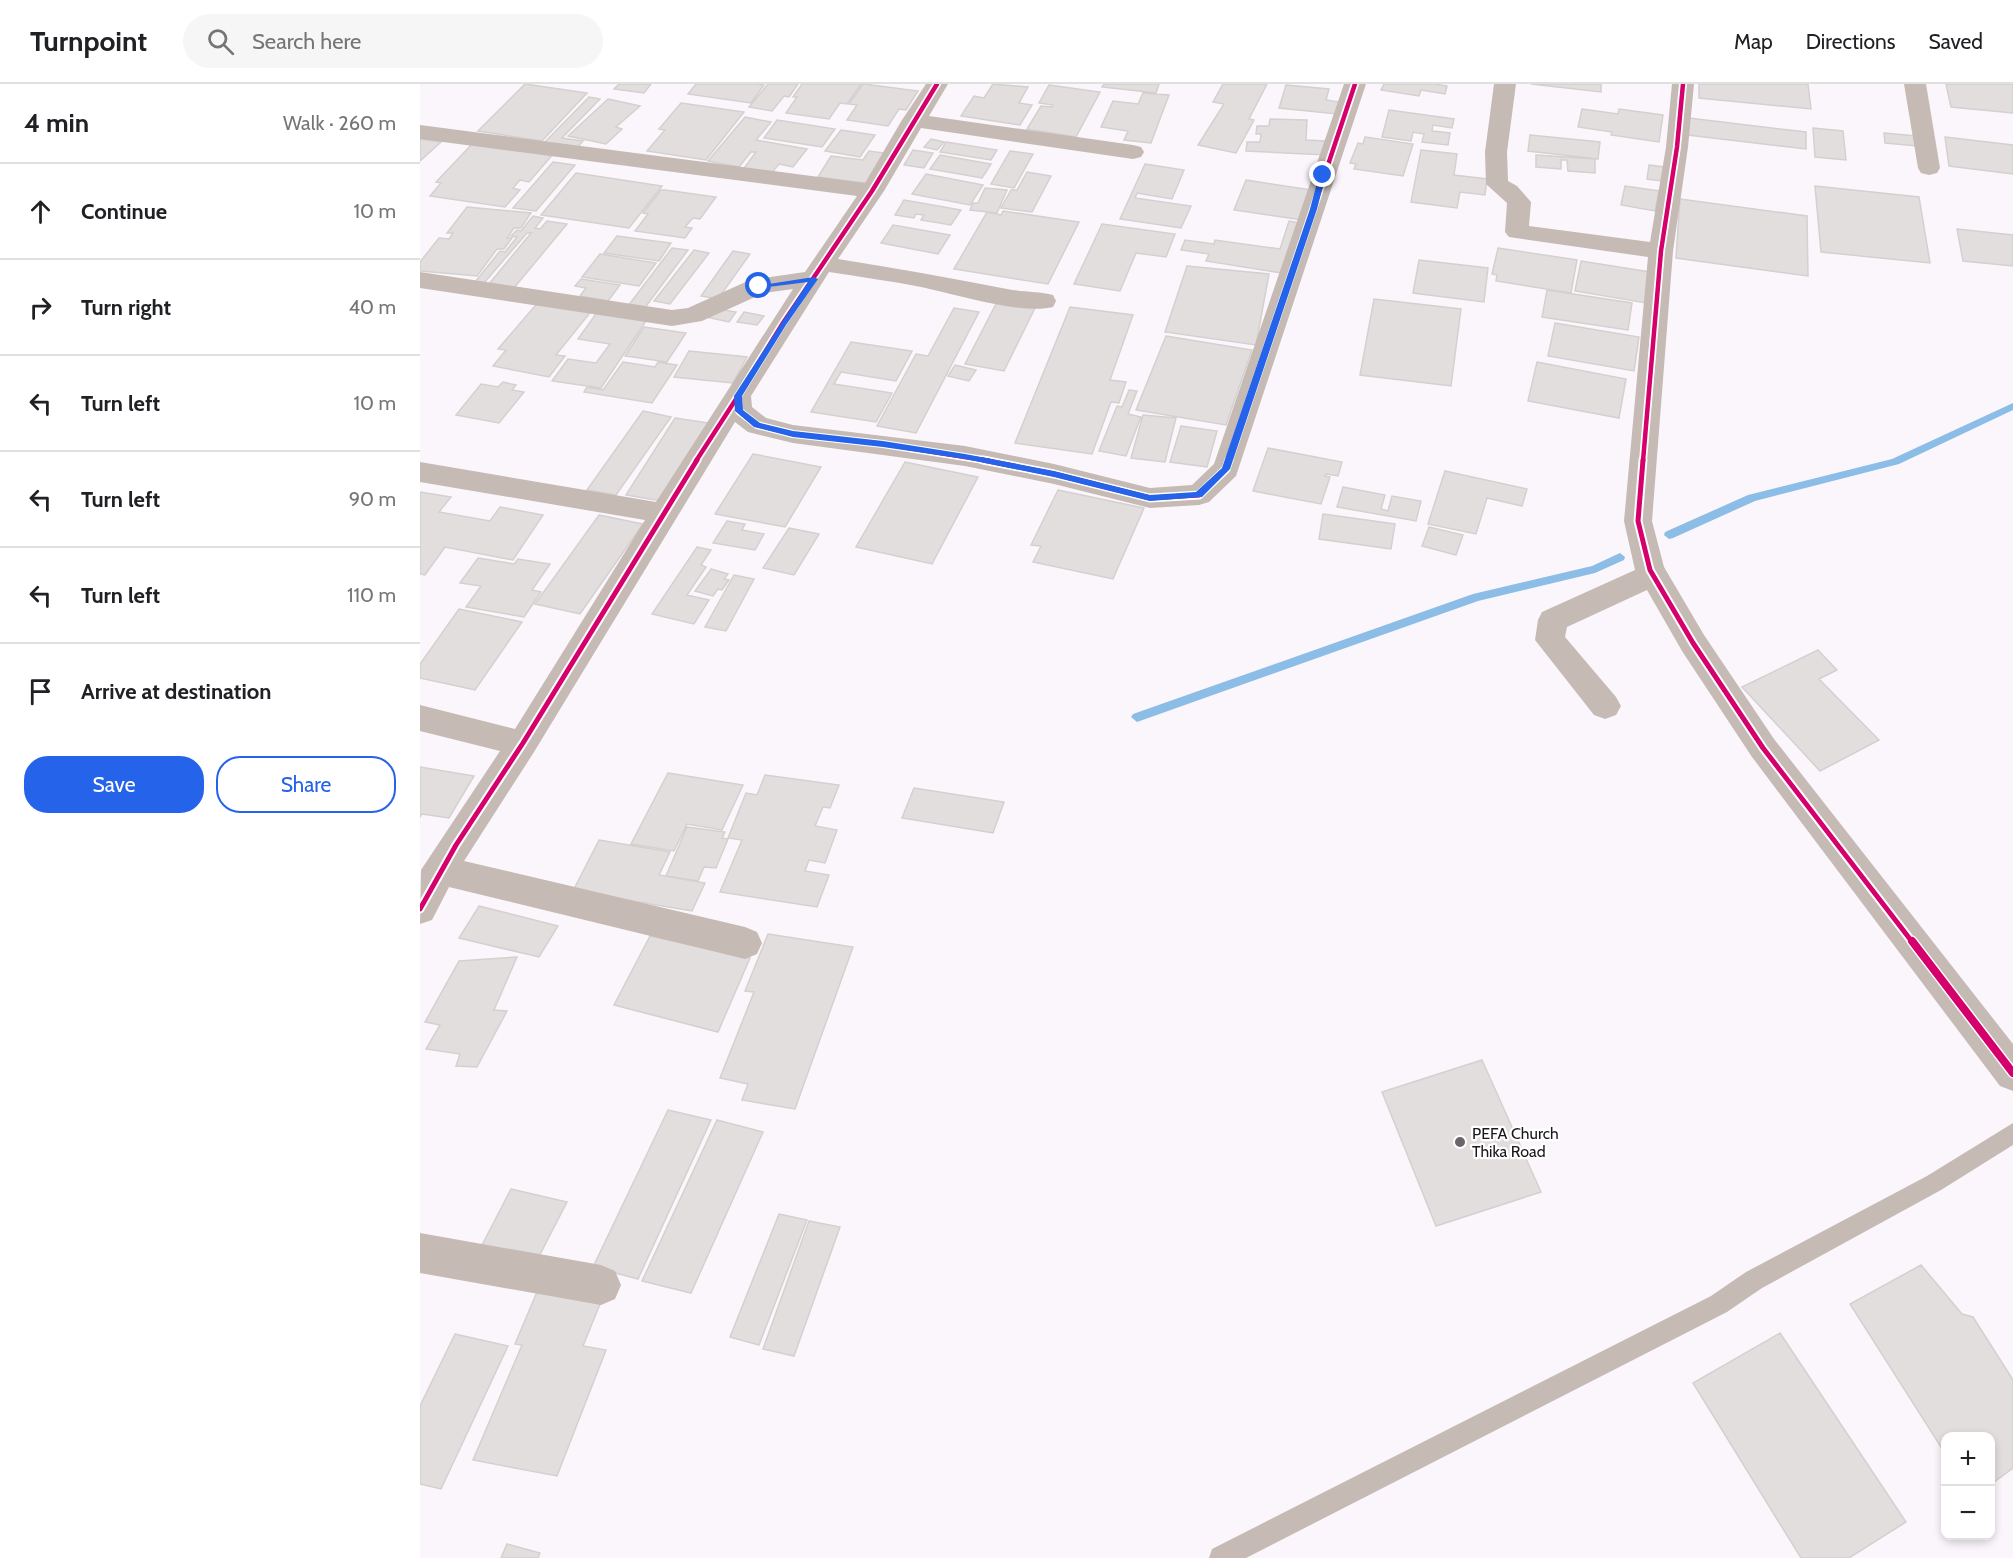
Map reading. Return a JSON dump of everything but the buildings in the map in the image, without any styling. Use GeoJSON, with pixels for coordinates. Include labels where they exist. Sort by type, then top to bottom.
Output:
{"type":"FeatureCollection","features":[{"type":"Feature","properties":{"kind":"street"},"geometry":{"type":"LineString","coordinates":[[420,909],[438,870],[522,744],[663,513],[783,323],[872,191],[913,120],[938,84]]}},
{"type":"Feature","properties":{"kind":"street"},"geometry":{"type":"LineString","coordinates":[[738,396],[739,411],[757,425],[793,434],[965,456],[1054,474],[1150,498],[1199,495],[1226,469],[1355,84]]}},
{"type":"Feature","properties":{"kind":"street"},"geometry":{"type":"LineString","coordinates":[[1506,84],[1496,152],[1497,184],[1509,191],[1519,202],[1517,232],[1660,251]]}},
{"type":"Feature","properties":{"kind":"street"},"geometry":{"type":"LineString","coordinates":[[1683,84],[1677,147],[1660,251],[1638,521],[1653,574],[1693,643],[1763,748],[2013,1073]]}},
{"type":"Feature","properties":{"kind":"street"},"geometry":{"type":"LineString","coordinates":[[1915,84],[1929,168]]}},
{"type":"Feature","properties":{"kind":"street"},"geometry":{"type":"LineString","coordinates":[[913,120],[1133,152]]}},
{"type":"Feature","properties":{"kind":"street"},"geometry":{"type":"LineString","coordinates":[[420,132],[872,191]]}},
{"type":"Feature","properties":{"kind":"street"},"geometry":{"type":"LineString","coordinates":[[420,280],[672,318],[693,315],[759,286],[819,272],[918,279],[1022,300],[1044,301]]}},
{"type":"Feature","properties":{"kind":"street"},"geometry":{"type":"LineString","coordinates":[[420,472],[663,513]]}},
{"type":"Feature","properties":{"kind":"street"},"geometry":{"type":"LineString","coordinates":[[1605,706],[1550,640],[1553,620],[1653,574]]}},
{"type":"Feature","properties":{"kind":"street"},"geometry":{"type":"LineString","coordinates":[[420,718],[522,744]]}},
{"type":"Feature","properties":{"kind":"street"},"geometry":{"type":"LineString","coordinates":[[438,870],[745,943]]}},
{"type":"Feature","properties":{"kind":"street"},"geometry":{"type":"LineString","coordinates":[[420,1253],[601,1285]]}},
{"type":"Feature","properties":{"kind":"lane"},"geometry":{"type":"LineString","coordinates":[[1221,1558],[1719,1304],[1754,1280],[1934,1183],[2013,1133]]}},
{"type":"Feature","properties":{"kind":"waterway"},"geometry":{"type":"LineString","coordinates":[[1669,535],[1752,498],[1895,462],[2013,406]]}},
{"type":"Feature","properties":{"kind":"waterway"},"geometry":{"type":"LineString","coordinates":[[1137,717],[1477,597],[1595,569],[1620,557]]}},
{"type":"Feature","properties":{"kind":"cycle path"},"geometry":{"type":"LineString","coordinates":[[937,84],[872,191],[783,323],[738,396],[739,411],[757,425],[793,434],[965,456],[1054,474],[1150,498],[1199,495],[1226,469],[1355,84]]}},
{"type":"Feature","properties":{"kind":"cycle path"},"geometry":{"type":"LineString","coordinates":[[1683,84],[1677,147],[1661,251],[1638,521],[1650,570],[1693,643],[1763,748],[2013,1073]]}},
{"type":"Feature","properties":{"kind":"cycle path"},"geometry":{"type":"LineString","coordinates":[[420,909],[456,845],[523,743],[738,396]]}},
{"type":"Feature","properties":{"kind":"place","name":"PEFA Church Thika Road"},"geometry":{"type":"Point","coordinates":[1460,1142]}},
{"type":"Feature","properties":{"kind":"route"},"geometry":{"type":"LineString","coordinates":[[759,286],[814,279],[783,323],[738,396],[739,411],[757,425],[793,434],[965,456],[1054,474],[1150,498],[1199,495],[1226,469],[1314,209],[1323,175]]}}]}
